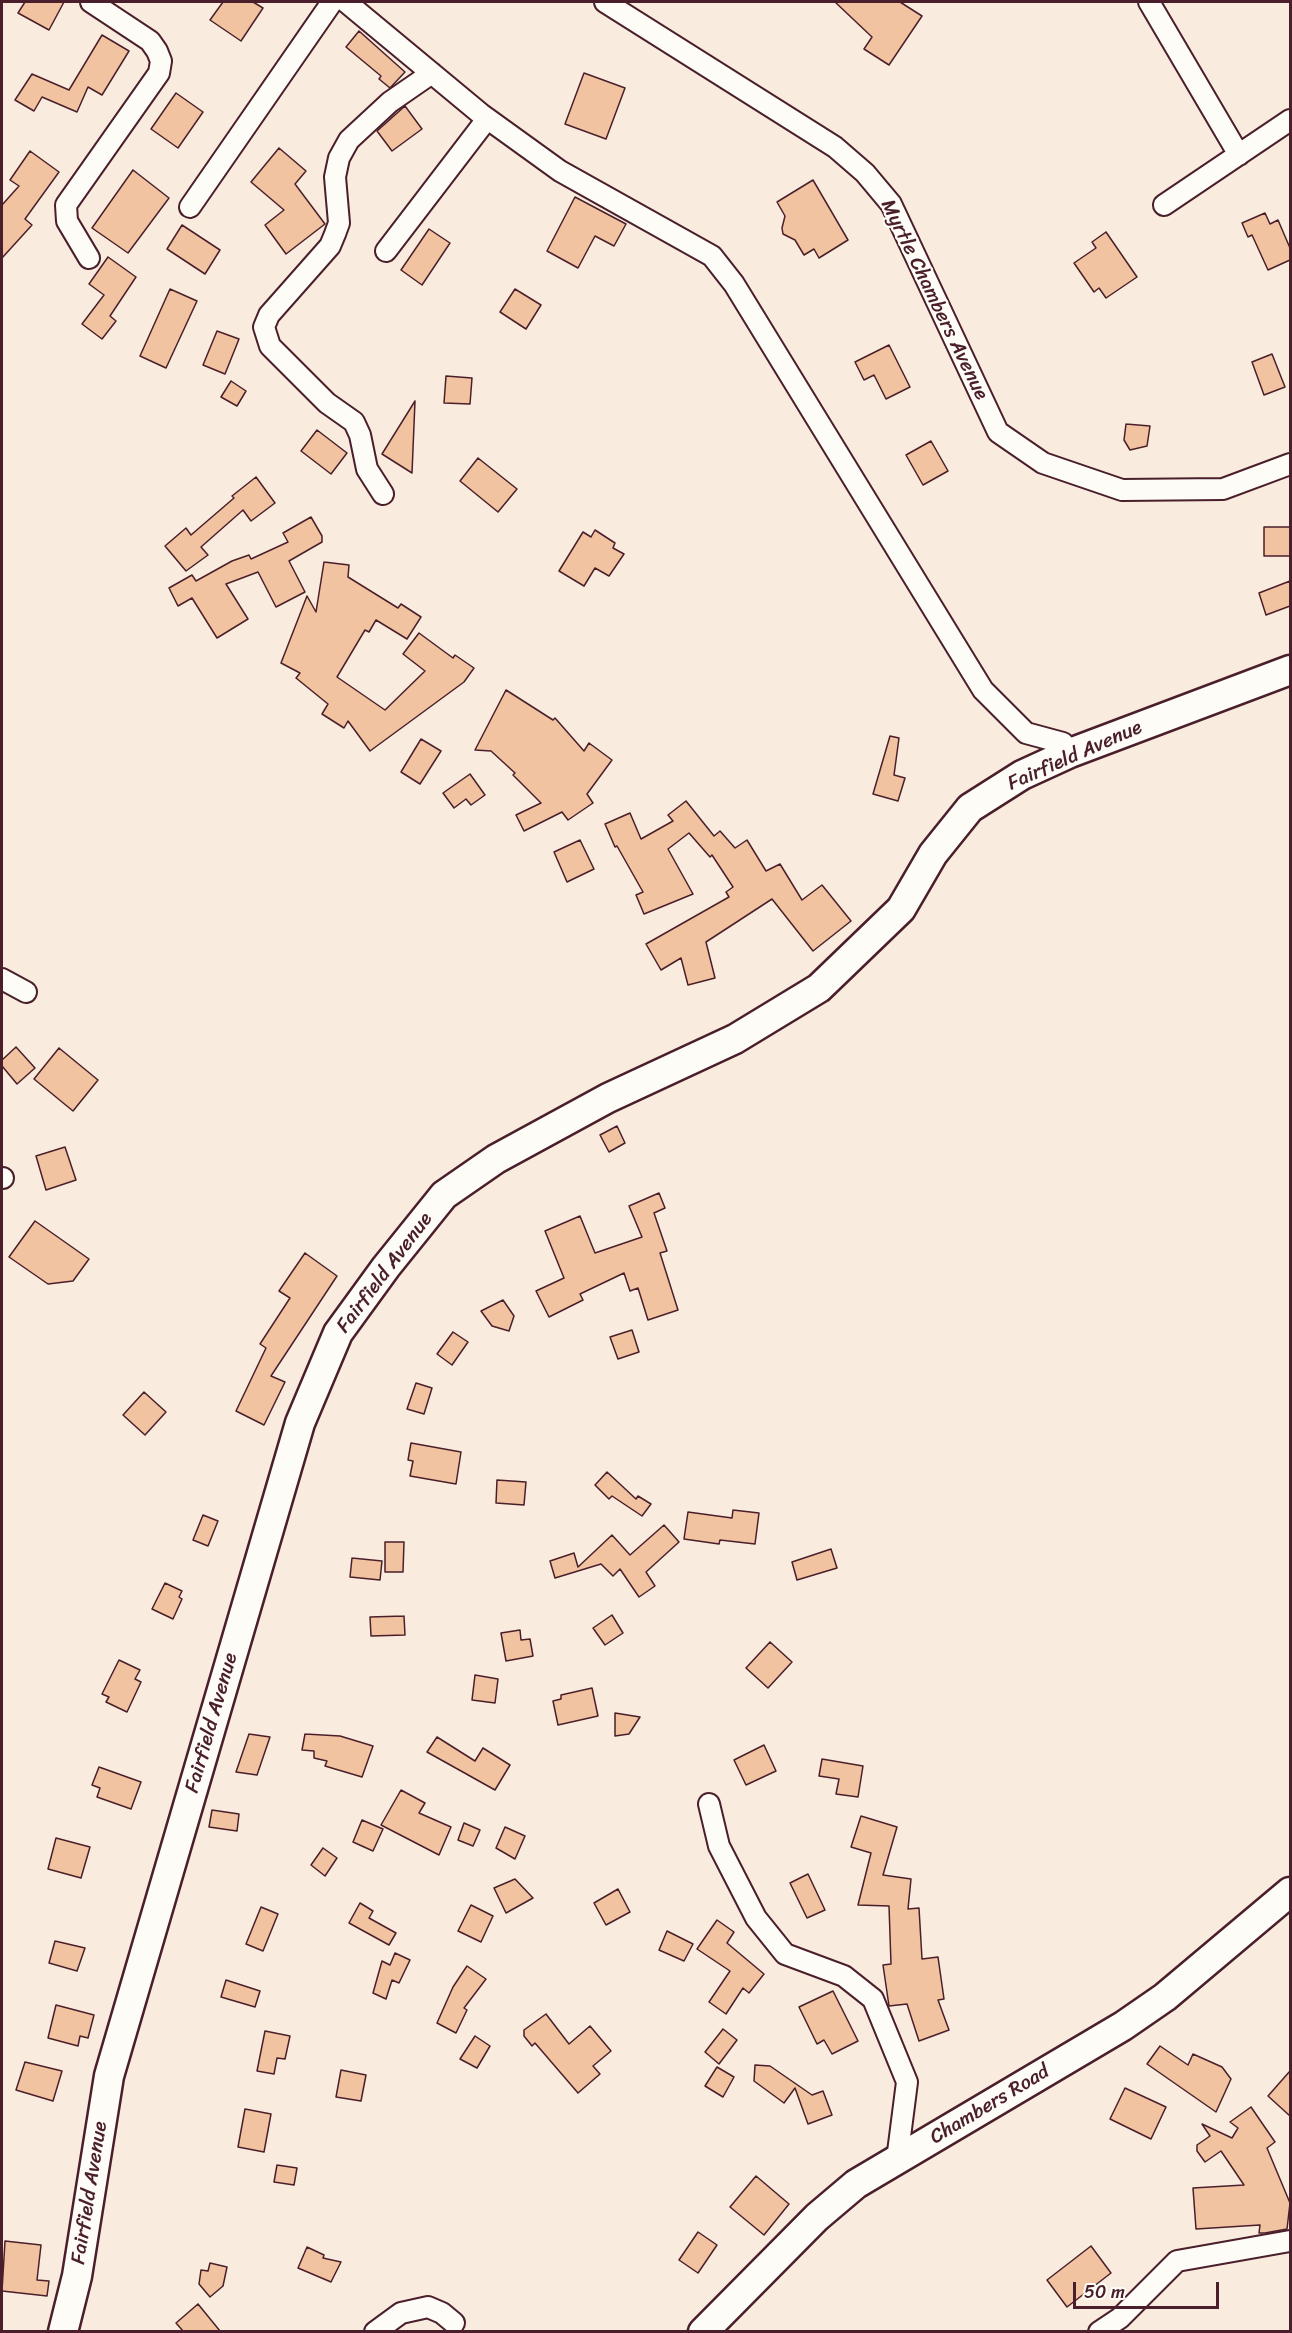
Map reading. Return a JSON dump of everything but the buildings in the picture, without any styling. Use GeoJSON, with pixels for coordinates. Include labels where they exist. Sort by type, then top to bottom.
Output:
{"type":"FeatureCollection","features":[{"type":"Feature","properties":{"kind":"street"},"geometry":{"type":"LineString","coordinates":[[89,258],[67,221],[66,205],[159,73],[160,61],[150,41],[91,2]]}},
{"type":"Feature","properties":{"kind":"street"},"geometry":{"type":"LineString","coordinates":[[190,207],[332,2]]}},
{"type":"Feature","properties":{"kind":"street"},"geometry":{"type":"LineString","coordinates":[[346,2],[487,118],[560,171],[712,256],[734,284],[984,690],[1026,733],[1063,743],[1070,753]]}},
{"type":"Feature","properties":{"kind":"street","name":"Myrtle Chambers Avenue"},"geometry":{"type":"LineString","coordinates":[[605,2],[835,147],[865,173],[891,204],[998,432],[1043,463],[1122,490],[1223,489],[1290,464]]}},
{"type":"Feature","properties":{"kind":"street"},"geometry":{"type":"LineString","coordinates":[[1149,2],[1239,155]]}},
{"type":"Feature","properties":{"kind":"street"},"geometry":{"type":"LineString","coordinates":[[383,494],[367,469],[360,435],[354,422],[327,403],[270,346],[264,327],[276,306],[330,246],[339,223],[335,177],[339,158],[349,140],[390,102],[432,73]]}},
{"type":"Feature","properties":{"kind":"street"},"geometry":{"type":"LineString","coordinates":[[386,251],[487,118]]}},
{"type":"Feature","properties":{"kind":"street"},"geometry":{"type":"LineString","coordinates":[[1164,205],[1290,120]]}},
{"type":"Feature","properties":{"kind":"street","name":"Fairfield Avenue"},"geometry":{"type":"LineString","coordinates":[[63,2331],[77,2276],[109,2076],[300,1423],[338,1333],[444,1195],[496,1159],[608,1098],[735,1039],[819,988],[901,909],[933,854],[970,808],[1022,775],[1070,753],[1290,670]]}},
{"type":"Feature","properties":{"kind":"street"},"geometry":{"type":"LineString","coordinates":[[2,979],[26,992]]}},
{"type":"Feature","properties":{"kind":"street"},"geometry":{"type":"LineString","coordinates":[[709,1804],[719,1846],[750,1908],[785,1954],[844,1976],[873,1999],[907,2082],[897,2160]]}},
{"type":"Feature","properties":{"kind":"street","name":"Chambers Road"},"geometry":{"type":"LineString","coordinates":[[703,2331],[817,2217],[856,2184],[1122,2026],[1165,1997],[1290,1892]]}},
{"type":"Feature","properties":{"kind":"street"},"geometry":{"type":"LineString","coordinates":[[1099,2331],[1120,2318],[1177,2261],[1290,2241]]}},
{"type":"Feature","properties":{"kind":"street"},"geometry":{"type":"LineString","coordinates":[[375,2331],[401,2313],[428,2307],[442,2313],[454,2323]]}}]}
